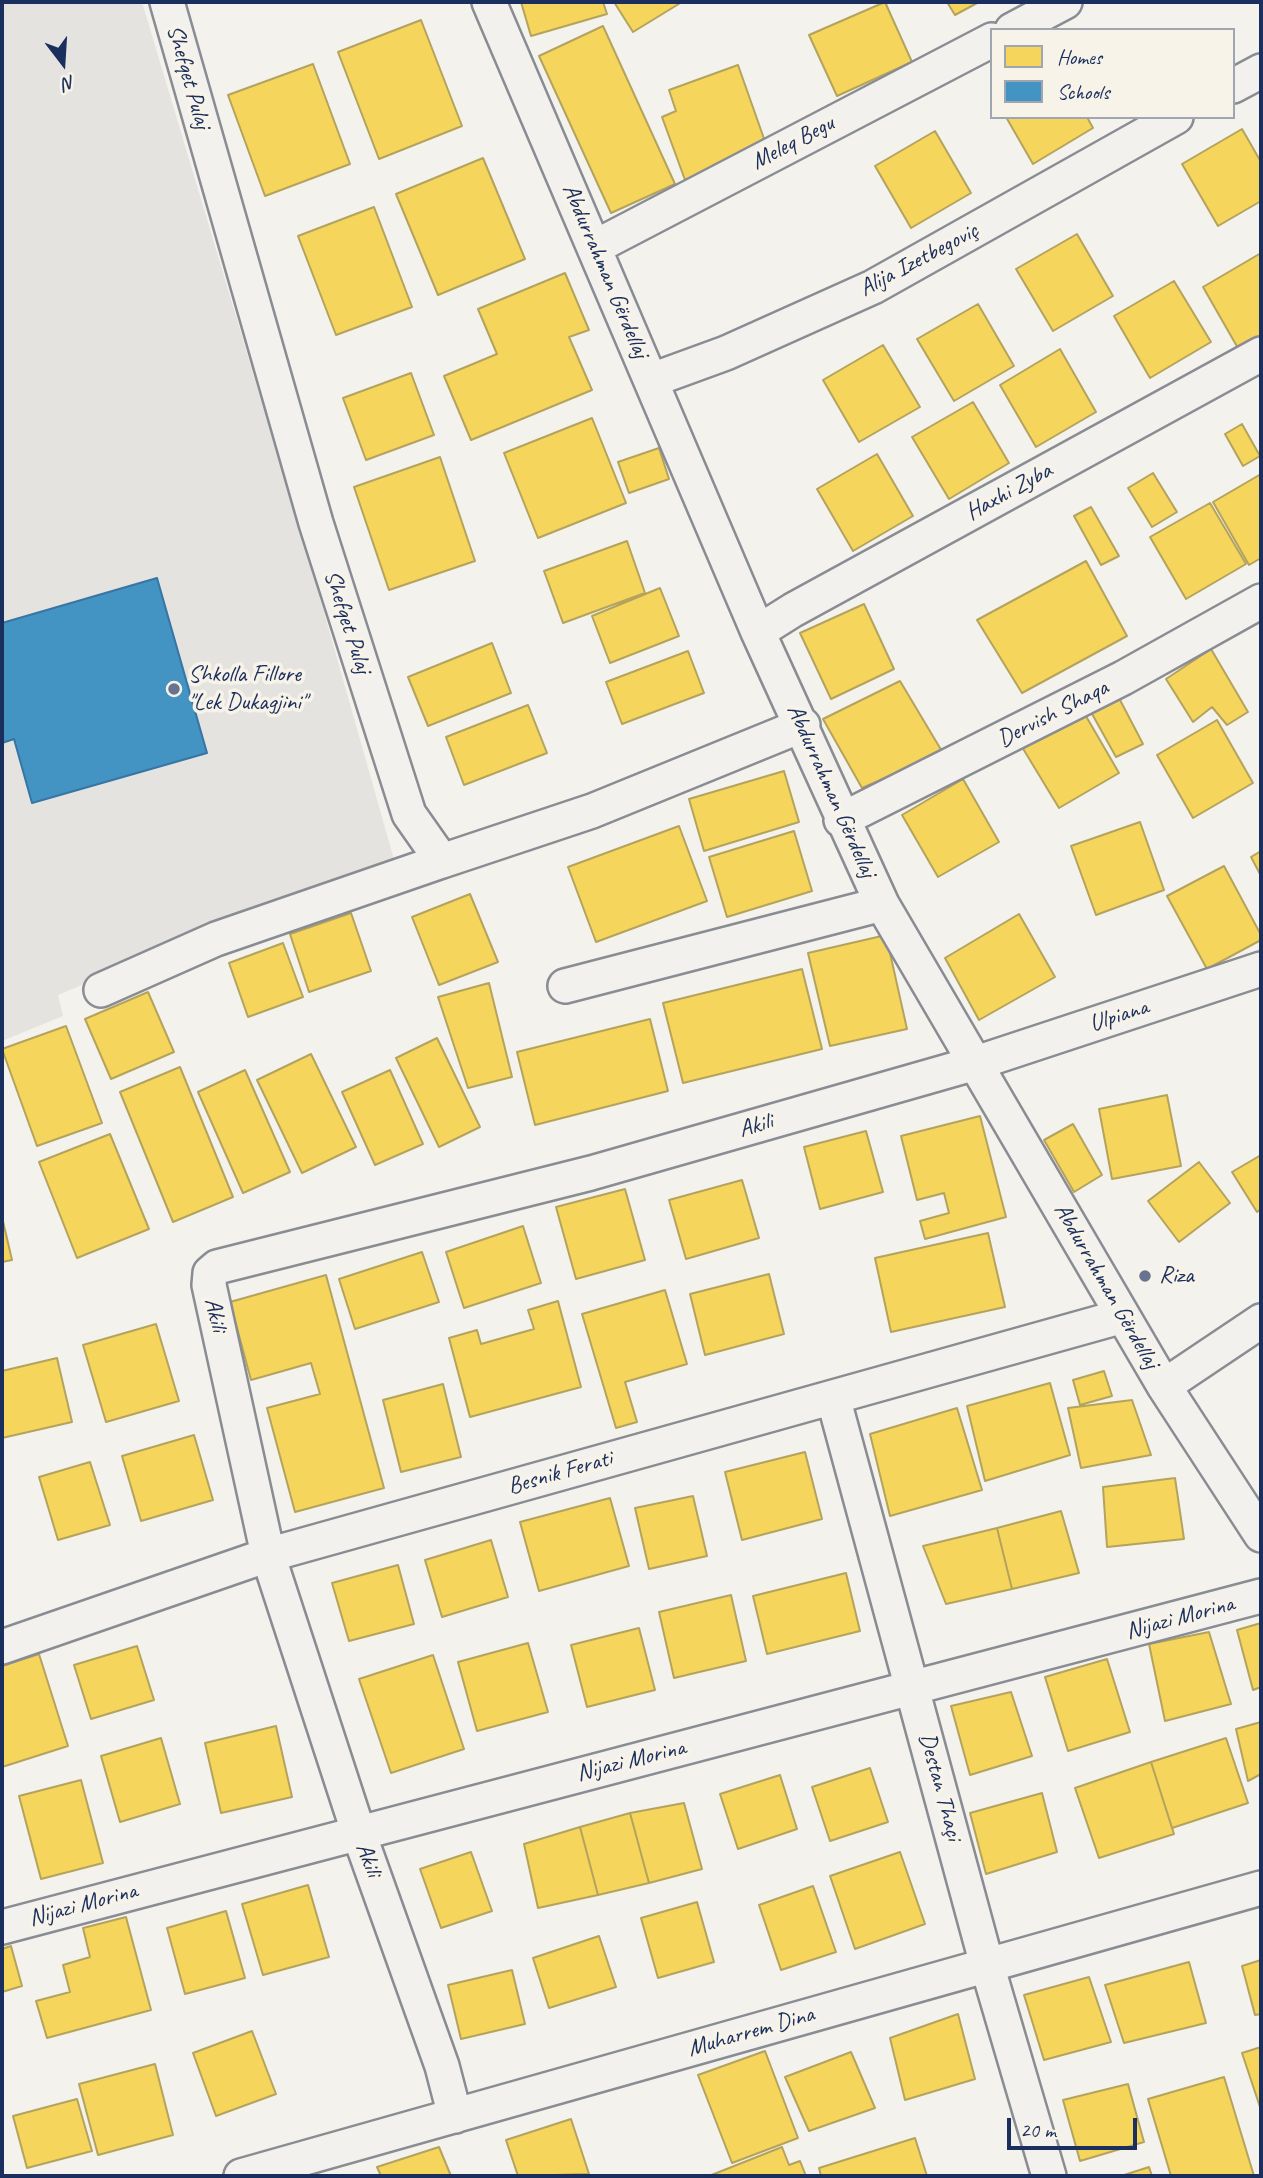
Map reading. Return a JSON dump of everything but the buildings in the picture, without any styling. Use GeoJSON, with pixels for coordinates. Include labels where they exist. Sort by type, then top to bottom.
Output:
{"type":"FeatureCollection","features":[{"type":"Feature","properties":{"kind":"street","name":"Shefqet Pulaj"},"geometry":{"type":"LineString","coordinates":[[167,2],[316,523],[408,814],[442,861]]}},
{"type":"Feature","properties":{"kind":"street","name":"Abdurrahman Gërdellaj"},"geometry":{"type":"LineString","coordinates":[[489,2],[758,632],[803,725],[841,820],[882,904],[1164,1386],[1261,1535]]}},
{"type":"Feature","properties":{"kind":"street"},"geometry":{"type":"LineString","coordinates":[[1016,28],[1065,2]]}},
{"type":"Feature","properties":{"kind":"street","name":"Meleq Begu"},"geometry":{"type":"LineString","coordinates":[[595,247],[990,41]]}},
{"type":"Feature","properties":{"kind":"street"},"geometry":{"type":"LineString","coordinates":[[1235,85],[1261,71]]}},
{"type":"Feature","properties":{"kind":"street","name":"Alija Izetbegoviç"},"geometry":{"type":"LineString","coordinates":[[652,380],[726,353],[873,286],[1171,119]]}},
{"type":"Feature","properties":{"kind":"street","name":"Haxhi Zyba"},"geometry":{"type":"LineString","coordinates":[[758,632],[805,603],[1261,354]]}},
{"type":"Feature","properties":{"kind":"street","name":"Dervish Shaqa"},"geometry":{"type":"LineString","coordinates":[[841,820],[1123,678],[1261,601]]}},
{"type":"Feature","properties":{"kind":"street"},"geometry":{"type":"LineString","coordinates":[[102,990],[216,939],[592,811],[803,725]]}},
{"type":"Feature","properties":{"kind":"street"},"geometry":{"type":"LineString","coordinates":[[565,986],[882,904]]}},
{"type":"Feature","properties":{"kind":"street","name":"Ulpiana"},"geometry":{"type":"LineString","coordinates":[[976,1063],[1261,970]]}},
{"type":"Feature","properties":{"kind":"street","name":"Akili"},"geometry":{"type":"LineString","coordinates":[[455,2116],[442,2066],[358,1831],[268,1555],[209,1285],[210,1273],[217,1267],[591,1173],[976,1063]]}},
{"type":"Feature","properties":{"kind":"street","name":"Besnik Ferati"},"geometry":{"type":"LineString","coordinates":[[2,1647],[268,1555],[1123,1316]]}},
{"type":"Feature","properties":{"kind":"street"},"geometry":{"type":"LineString","coordinates":[[1164,1386],[1261,1321]]}},
{"type":"Feature","properties":{"kind":"street","name":"Destan Thaçi"},"geometry":{"type":"LineString","coordinates":[[833,1396],[987,1965],[1049,2176]]}},
{"type":"Feature","properties":{"kind":"street","name":"Nijazi Morina"},"geometry":{"type":"LineString","coordinates":[[2,1927],[358,1831],[1261,1596]]}},
{"type":"Feature","properties":{"kind":"street","name":"Muharrem Dina"},"geometry":{"type":"LineString","coordinates":[[241,2176],[1261,1888]]}},
{"type":"Feature","properties":{"kind":"shaded area","name":"Shkolla Fillore \"Lek Dukagjini\""},"geometry":{"type":"Polygon","coordinates":[[[2,2],[142,2],[314,577],[395,863],[193,938],[58,995],[63,1016],[2,1041],[2,2]]]}},
{"type":"Feature","properties":{"kind":"place","name":"Shkolla Fillore \"Lek Dukagjini\""},"geometry":{"type":"Point","coordinates":[174,689]}},
{"type":"Feature","properties":{"kind":"place","name":"Riza"},"geometry":{"type":"Point","coordinates":[1145,1276]}}]}
